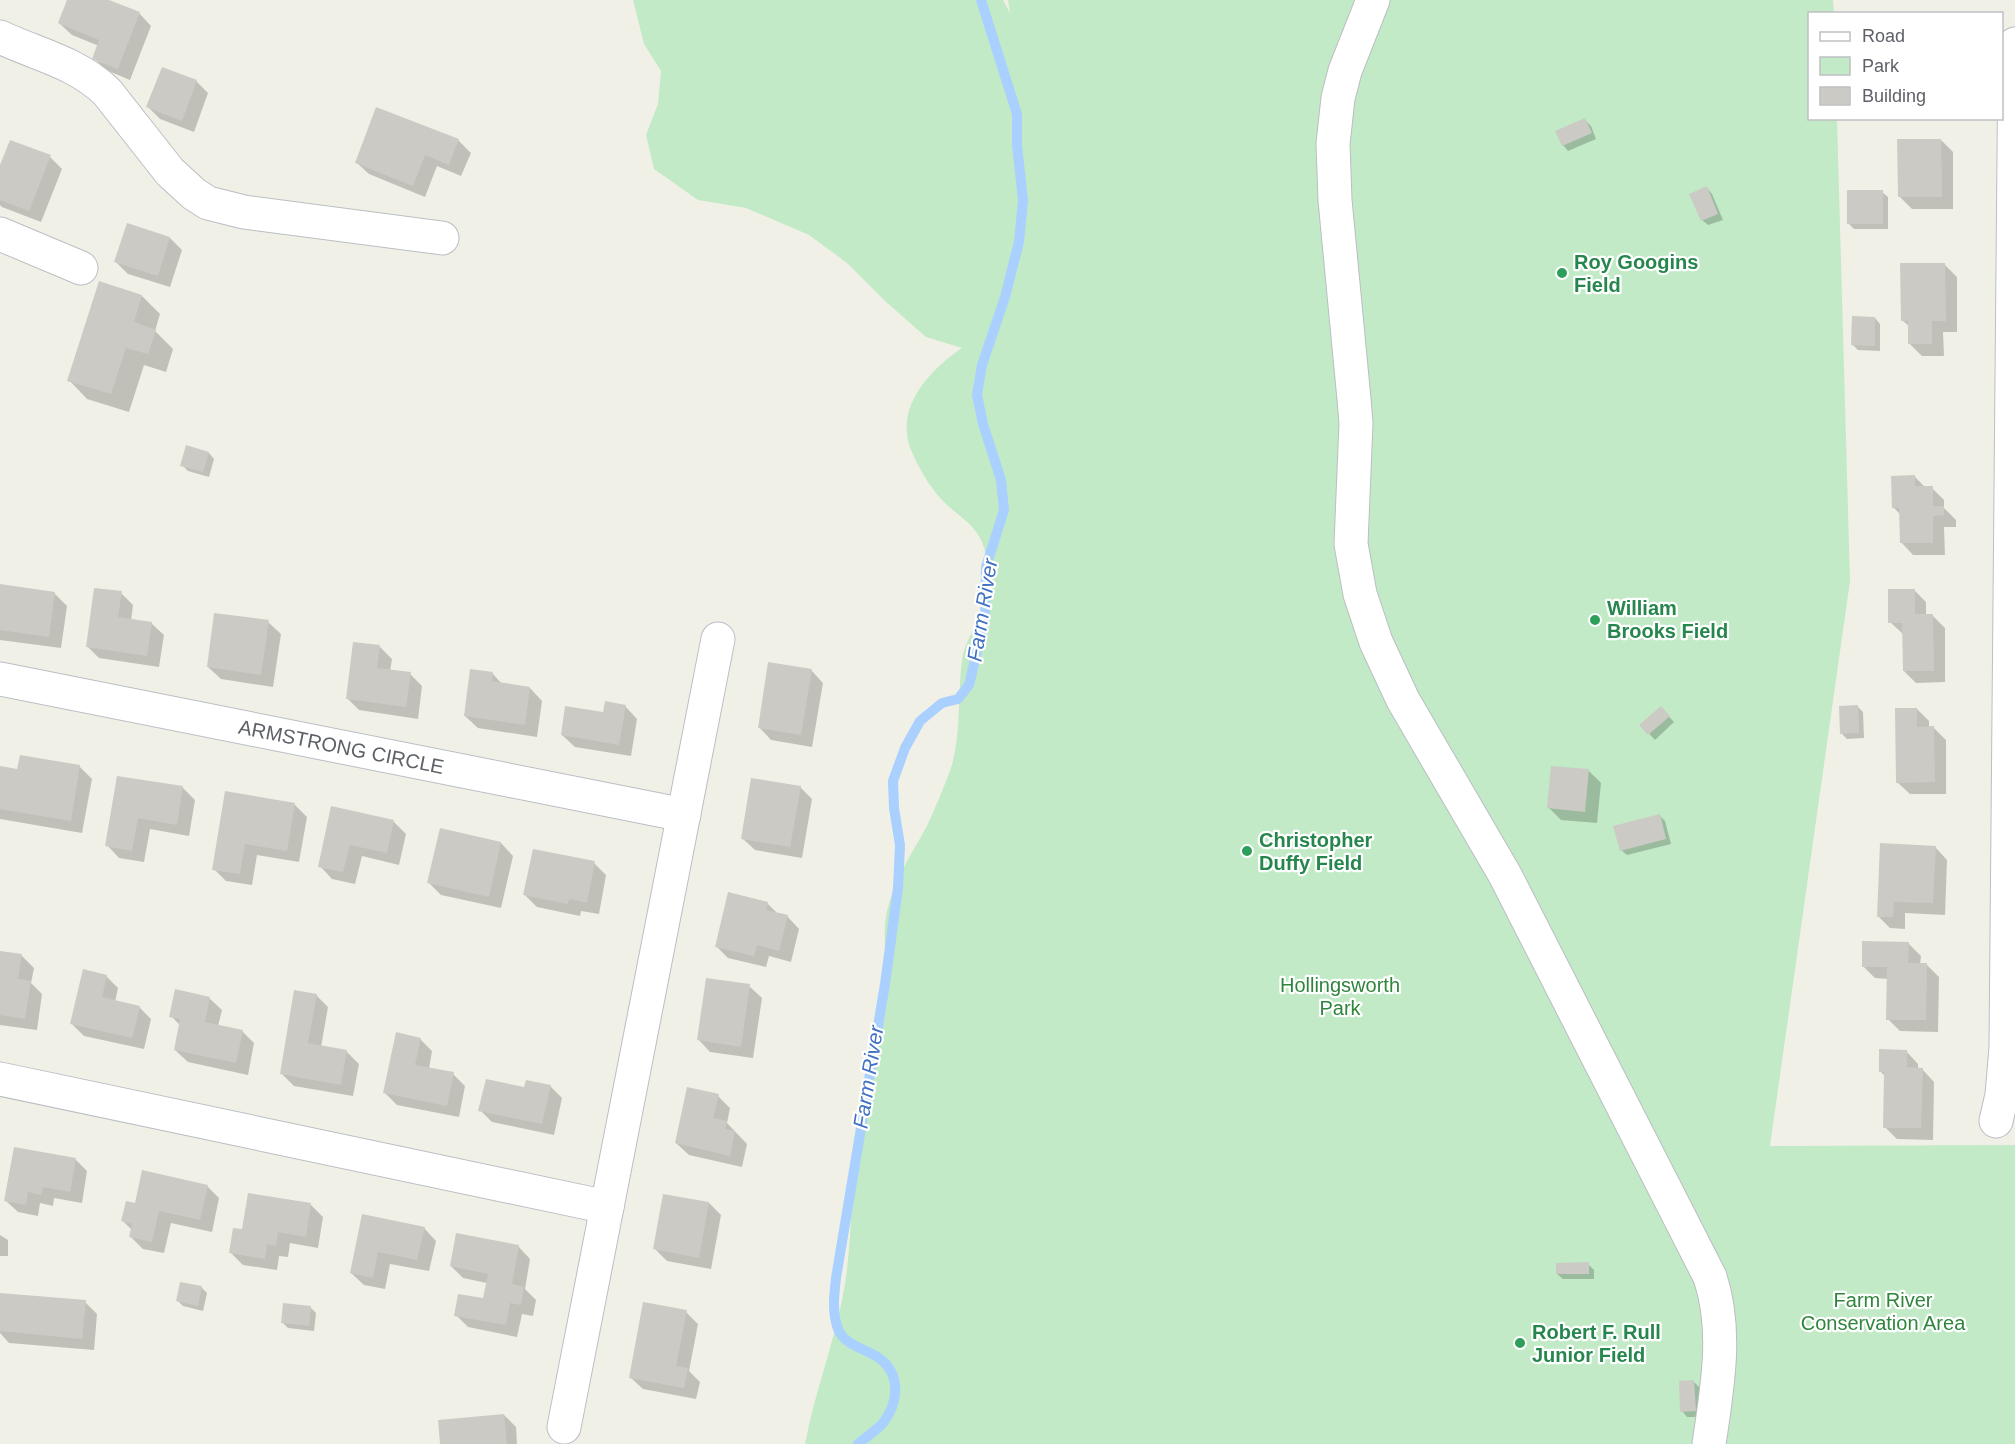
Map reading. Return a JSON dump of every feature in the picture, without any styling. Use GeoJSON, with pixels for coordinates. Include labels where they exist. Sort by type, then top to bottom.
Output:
{"type":"FeatureCollection","features":[{"type":"Feature","properties":{"kind":"street"},"geometry":{"type":"LineString","coordinates":[[1373,0],[1345,70],[1338,98],[1333,144],[1335,200],[1355,411],[1351,544],[1360,594],[1376,642],[1403,700],[1505,875],[1710,1277],[1715,1292],[1719,1329],[1719,1372],[1709,1444]]}},
{"type":"Feature","properties":{"kind":"street"},"geometry":{"type":"LineString","coordinates":[[0,37],[75,68],[97,82],[170,172],[187,189],[208,202],[244,212],[442,238]]}},
{"type":"Feature","properties":{"kind":"street"},"geometry":{"type":"LineString","coordinates":[[1996,1121],[2002,1095],[2006,1047],[2015,44]]}},
{"type":"Feature","properties":{"kind":"street"},"geometry":{"type":"LineString","coordinates":[[0,234],[81,268]]}},
{"type":"Feature","properties":{"kind":"street"},"geometry":{"type":"LineString","coordinates":[[564,1426],[718,639]]}},
{"type":"Feature","properties":{"kind":"street","name":"ARMSTRONG CIRCLE"},"geometry":{"type":"LineString","coordinates":[[0,679],[684,815]]}},
{"type":"Feature","properties":{"kind":"street"},"geometry":{"type":"LineString","coordinates":[[0,1079],[607,1207]]}},
{"type":"Feature","properties":{"kind":"green space","name":"Hollingsworth Park"},"geometry":{"type":"Polygon","coordinates":[[[633,0],[1003,0],[1010,13],[1008,0],[1833,0],[1834,12],[1808,12],[1808,120],[1837,120],[1850,581],[1770,1146],[2015,1145],[2015,1444],[805,1444],[845,1284],[857,1126],[885,999],[887,911],[899,878],[927,826],[950,771],[956,744],[963,654],[981,611],[986,585],[985,550],[979,535],[942,500],[931,486],[916,461],[907,437],[907,420],[916,395],[941,364],[962,348],[926,337],[847,263],[809,235],[746,208],[698,200],[654,169],[646,135],[658,104],[661,71],[644,44],[633,0]]]}},
{"type":"Feature","properties":{"kind":"building"},"geometry":{"type":"Polygon","coordinates":[[[67,0],[109,0],[140,12],[118,69],[92,59],[99,40],[58,23],[67,0]]]}},
{"type":"Feature","properties":{"kind":"building"},"geometry":{"type":"Polygon","coordinates":[[[162,67],[197,80],[182,121],[146,107],[162,67]]]}},
{"type":"Feature","properties":{"kind":"building"},"geometry":{"type":"Polygon","coordinates":[[[376,107],[459,139],[449,165],[425,155],[413,186],[355,163],[376,107]]]}},
{"type":"Feature","properties":{"kind":"building"},"geometry":{"type":"Polygon","coordinates":[[[1585,118],[1592,133],[1562,146],[1555,131],[1585,118]]]}},
{"type":"Feature","properties":{"kind":"building"},"geometry":{"type":"Polygon","coordinates":[[[1897,139],[1941,139],[1942,197],[1898,197],[1897,139]]]}},
{"type":"Feature","properties":{"kind":"building"},"geometry":{"type":"Polygon","coordinates":[[[10,140],[51,155],[29,211],[0,200],[0,165],[10,140]]]}},
{"type":"Feature","properties":{"kind":"building"},"geometry":{"type":"Polygon","coordinates":[[[1707,186],[1718,214],[1701,221],[1689,194],[1707,186]]]}},
{"type":"Feature","properties":{"kind":"building"},"geometry":{"type":"Polygon","coordinates":[[[1847,190],[1883,190],[1883,224],[1847,224],[1847,190]]]}},
{"type":"Feature","properties":{"kind":"building"},"geometry":{"type":"Polygon","coordinates":[[[127,223],[170,237],[158,276],[114,262],[127,223]]]}},
{"type":"Feature","properties":{"kind":"building"},"geometry":{"type":"Polygon","coordinates":[[[1900,263],[1945,263],[1946,321],[1932,321],[1932,344],[1908,344],[1908,321],[1901,321],[1900,263]]]}},
{"type":"Feature","properties":{"kind":"building"},"geometry":{"type":"Polygon","coordinates":[[[99,281],[142,295],[134,322],[156,330],[148,354],[126,348],[111,394],[67,381],[99,281]]]}},
{"type":"Feature","properties":{"kind":"building"},"geometry":{"type":"Polygon","coordinates":[[[1852,316],[1875,317],[1875,346],[1851,345],[1852,316]]]}},
{"type":"Feature","properties":{"kind":"building"},"geometry":{"type":"Polygon","coordinates":[[[186,445],[209,452],[203,472],[180,466],[186,445]]]}},
{"type":"Feature","properties":{"kind":"building"},"geometry":{"type":"Polygon","coordinates":[[[1915,475],[1915,486],[1933,486],[1933,506],[1944,506],[1944,515],[1933,516],[1933,543],[1900,543],[1899,508],[1892,508],[1891,476],[1915,475]]]}},
{"type":"Feature","properties":{"kind":"building"},"geometry":{"type":"Polygon","coordinates":[[[0,584],[55,592],[49,637],[0,630],[0,584]]]}},
{"type":"Feature","properties":{"kind":"building"},"geometry":{"type":"Polygon","coordinates":[[[94,588],[122,591],[118,617],[152,622],[147,656],[86,647],[94,588]]]}},
{"type":"Feature","properties":{"kind":"building"},"geometry":{"type":"Polygon","coordinates":[[[1888,589],[1915,589],[1915,614],[1933,614],[1934,671],[1903,671],[1902,623],[1888,623],[1888,589]]]}},
{"type":"Feature","properties":{"kind":"building"},"geometry":{"type":"Polygon","coordinates":[[[214,613],[269,620],[261,675],[207,667],[214,613]]]}},
{"type":"Feature","properties":{"kind":"building"},"geometry":{"type":"Polygon","coordinates":[[[353,642],[380,645],[377,668],[411,672],[406,707],[346,699],[353,642]]]}},
{"type":"Feature","properties":{"kind":"building"},"geometry":{"type":"Polygon","coordinates":[[[768,662],[812,669],[801,735],[758,728],[768,662]]]}},
{"type":"Feature","properties":{"kind":"building"},"geometry":{"type":"Polygon","coordinates":[[[470,669],[493,672],[492,681],[530,687],[525,725],[464,716],[470,669]]]}},
{"type":"Feature","properties":{"kind":"building"},"geometry":{"type":"Polygon","coordinates":[[[605,701],[626,705],[619,745],[561,735],[565,706],[603,712],[605,701]]]}},
{"type":"Feature","properties":{"kind":"building"},"geometry":{"type":"Polygon","coordinates":[[[1858,705],[1859,733],[1840,734],[1839,706],[1858,705]]]}},
{"type":"Feature","properties":{"kind":"building"},"geometry":{"type":"Polygon","coordinates":[[[1661,706],[1670,716],[1648,735],[1639,725],[1661,706]]]}},
{"type":"Feature","properties":{"kind":"building"},"geometry":{"type":"Polygon","coordinates":[[[1895,708],[1917,708],[1917,727],[1934,726],[1935,782],[1896,783],[1895,708]]]}},
{"type":"Feature","properties":{"kind":"building"},"geometry":{"type":"Polygon","coordinates":[[[20,755],[80,765],[71,821],[0,809],[0,766],[17,769],[20,755]]]}},
{"type":"Feature","properties":{"kind":"building"},"geometry":{"type":"Polygon","coordinates":[[[1551,766],[1589,769],[1585,812],[1547,808],[1551,766]]]}},
{"type":"Feature","properties":{"kind":"building"},"geometry":{"type":"Polygon","coordinates":[[[117,776],[183,786],[177,825],[138,818],[132,851],[105,846],[117,776]]]}},
{"type":"Feature","properties":{"kind":"building"},"geometry":{"type":"Polygon","coordinates":[[[751,778],[801,786],[790,847],[741,839],[751,778]]]}},
{"type":"Feature","properties":{"kind":"building"},"geometry":{"type":"Polygon","coordinates":[[[225,791],[295,803],[287,851],[245,844],[240,874],[212,870],[225,791]]]}},
{"type":"Feature","properties":{"kind":"building"},"geometry":{"type":"Polygon","coordinates":[[[331,806],[394,820],[387,853],[350,845],[343,872],[318,867],[331,806]]]}},
{"type":"Feature","properties":{"kind":"building"},"geometry":{"type":"Polygon","coordinates":[[[1660,814],[1666,839],[1620,851],[1613,826],[1660,814]]]}},
{"type":"Feature","properties":{"kind":"building"},"geometry":{"type":"Polygon","coordinates":[[[440,828],[501,842],[489,897],[427,883],[440,828]]]}},
{"type":"Feature","properties":{"kind":"building"},"geometry":{"type":"Polygon","coordinates":[[[1880,843],[1936,846],[1933,903],[1894,902],[1893,917],[1877,917],[1880,843]]]}},
{"type":"Feature","properties":{"kind":"building"},"geometry":{"type":"Polygon","coordinates":[[[533,849],[595,861],[587,903],[569,899],[568,904],[523,895],[533,849]]]}},
{"type":"Feature","properties":{"kind":"building"},"geometry":{"type":"Polygon","coordinates":[[[728,892],[768,902],[766,910],[788,915],[779,951],[757,945],[754,956],[715,947],[728,892]]]}},
{"type":"Feature","properties":{"kind":"building"},"geometry":{"type":"Polygon","coordinates":[[[1862,941],[1909,942],[1908,963],[1927,963],[1926,1020],[1886,1020],[1887,967],[1862,967],[1862,941]]]}},
{"type":"Feature","properties":{"kind":"building"},"geometry":{"type":"Polygon","coordinates":[[[0,951],[22,954],[18,979],[31,981],[25,1019],[0,1015],[0,951]]]}},
{"type":"Feature","properties":{"kind":"building"},"geometry":{"type":"Polygon","coordinates":[[[83,969],[107,975],[102,997],[140,1006],[132,1038],[70,1024],[83,969]]]}},
{"type":"Feature","properties":{"kind":"building"},"geometry":{"type":"Polygon","coordinates":[[[706,978],[750,984],[741,1047],[697,1040],[706,978]]]}},
{"type":"Feature","properties":{"kind":"building"},"geometry":{"type":"Polygon","coordinates":[[[175,989],[210,997],[205,1022],[243,1030],[236,1063],[174,1050],[180,1019],[169,1017],[175,989]]]}},
{"type":"Feature","properties":{"kind":"building"},"geometry":{"type":"Polygon","coordinates":[[[294,990],[317,994],[308,1043],[347,1050],[341,1085],[280,1074],[294,990]]]}},
{"type":"Feature","properties":{"kind":"building"},"geometry":{"type":"Polygon","coordinates":[[[396,1032],[421,1038],[415,1065],[454,1072],[447,1106],[383,1093],[396,1032]]]}},
{"type":"Feature","properties":{"kind":"building"},"geometry":{"type":"Polygon","coordinates":[[[1879,1049],[1907,1050],[1907,1067],[1923,1068],[1921,1128],[1883,1128],[1884,1072],[1879,1072],[1879,1049]]]}},
{"type":"Feature","properties":{"kind":"building"},"geometry":{"type":"Polygon","coordinates":[[[486,1079],[524,1087],[526,1080],[551,1085],[542,1124],[478,1111],[486,1079]]]}},
{"type":"Feature","properties":{"kind":"building"},"geometry":{"type":"Polygon","coordinates":[[[687,1087],[719,1094],[713,1118],[727,1121],[725,1129],[735,1131],[730,1156],[675,1143],[687,1087]]]}},
{"type":"Feature","properties":{"kind":"building"},"geometry":{"type":"Polygon","coordinates":[[[14,1147],[76,1158],[70,1192],[43,1187],[41,1195],[28,1192],[26,1205],[4,1201],[14,1147]]]}},
{"type":"Feature","properties":{"kind":"building"},"geometry":{"type":"Polygon","coordinates":[[[142,1170],[208,1185],[200,1220],[159,1211],[152,1242],[129,1237],[132,1224],[121,1221],[126,1201],[135,1203],[142,1170]]]}},
{"type":"Feature","properties":{"kind":"building"},"geometry":{"type":"Polygon","coordinates":[[[248,1193],[311,1203],[306,1237],[278,1232],[276,1246],[267,1244],[265,1259],[229,1253],[233,1228],[242,1229],[248,1193]]]}},
{"type":"Feature","properties":{"kind":"building"},"geometry":{"type":"Polygon","coordinates":[[[663,1194],[709,1202],[699,1258],[653,1249],[663,1194]]]}},
{"type":"Feature","properties":{"kind":"building"},"geometry":{"type":"Polygon","coordinates":[[[362,1214],[425,1227],[417,1260],[378,1252],[373,1278],[350,1273],[362,1214]]]}},
{"type":"Feature","properties":{"kind":"building"},"geometry":{"type":"Polygon","coordinates":[[[456,1233],[519,1245],[512,1284],[524,1287],[521,1305],[510,1303],[506,1325],[454,1316],[458,1294],[483,1298],[488,1274],[450,1266],[456,1233]]]}},
{"type":"Feature","properties":{"kind":"building"},"geometry":{"type":"Polygon","coordinates":[[[1589,1262],[1589,1274],[1556,1274],[1556,1263],[1589,1262]]]}},
{"type":"Feature","properties":{"kind":"building"},"geometry":{"type":"Polygon","coordinates":[[[180,1282],[202,1286],[198,1306],[176,1301],[180,1282]]]}},
{"type":"Feature","properties":{"kind":"building"},"geometry":{"type":"Polygon","coordinates":[[[0,1293],[86,1300],[82,1339],[0,1331],[0,1293]]]}},
{"type":"Feature","properties":{"kind":"building"},"geometry":{"type":"Polygon","coordinates":[[[643,1302],[687,1310],[676,1366],[688,1368],[684,1388],[629,1378],[643,1302]]]}},
{"type":"Feature","properties":{"kind":"building"},"geometry":{"type":"Polygon","coordinates":[[[283,1303],[311,1306],[309,1326],[281,1323],[283,1303]]]}},
{"type":"Feature","properties":{"kind":"building"},"geometry":{"type":"Polygon","coordinates":[[[1694,1380],[1696,1411],[1680,1412],[1679,1381],[1694,1380]]]}},
{"type":"Feature","properties":{"kind":"building"},"geometry":{"type":"Polygon","coordinates":[[[504,1414],[507,1444],[440,1444],[438,1420],[504,1414]]]}},
{"type":"Feature","properties":{"kind":"waterway","name":"Farm River"},"geometry":{"type":"LineString","coordinates":[[858,1444],[883,1423],[895,1397],[894,1380],[886,1365],[879,1358],[850,1343],[841,1334],[836,1323],[834,1304],[836,1278],[885,984],[898,888],[900,845],[894,808],[893,781],[905,748],[920,721],[942,703],[958,699],[969,685],[985,618],[986,567],[1004,510],[1001,480],[983,424],[977,395],[982,365],[1005,297],[1019,242],[1023,200],[1017,145],[1017,114],[981,0]]}},
{"type":"Feature","properties":{"kind":"place","name":"Roy Googins Field"},"geometry":{"type":"Point","coordinates":[1562,273]}},
{"type":"Feature","properties":{"kind":"place","name":"William Brooks Field"},"geometry":{"type":"Point","coordinates":[1595,620]}},
{"type":"Feature","properties":{"kind":"place","name":"Christopher Duffy Field"},"geometry":{"type":"Point","coordinates":[1247,851]}},
{"type":"Feature","properties":{"kind":"place","name":"Robert F. Rull Junior Field"},"geometry":{"type":"Point","coordinates":[1520,1343]}},
{"type":"Feature","properties":{"kind":"park label","name":"Farm River Conservation Area"},"geometry":{"type":"Point","coordinates":[1883,1312]}}]}
